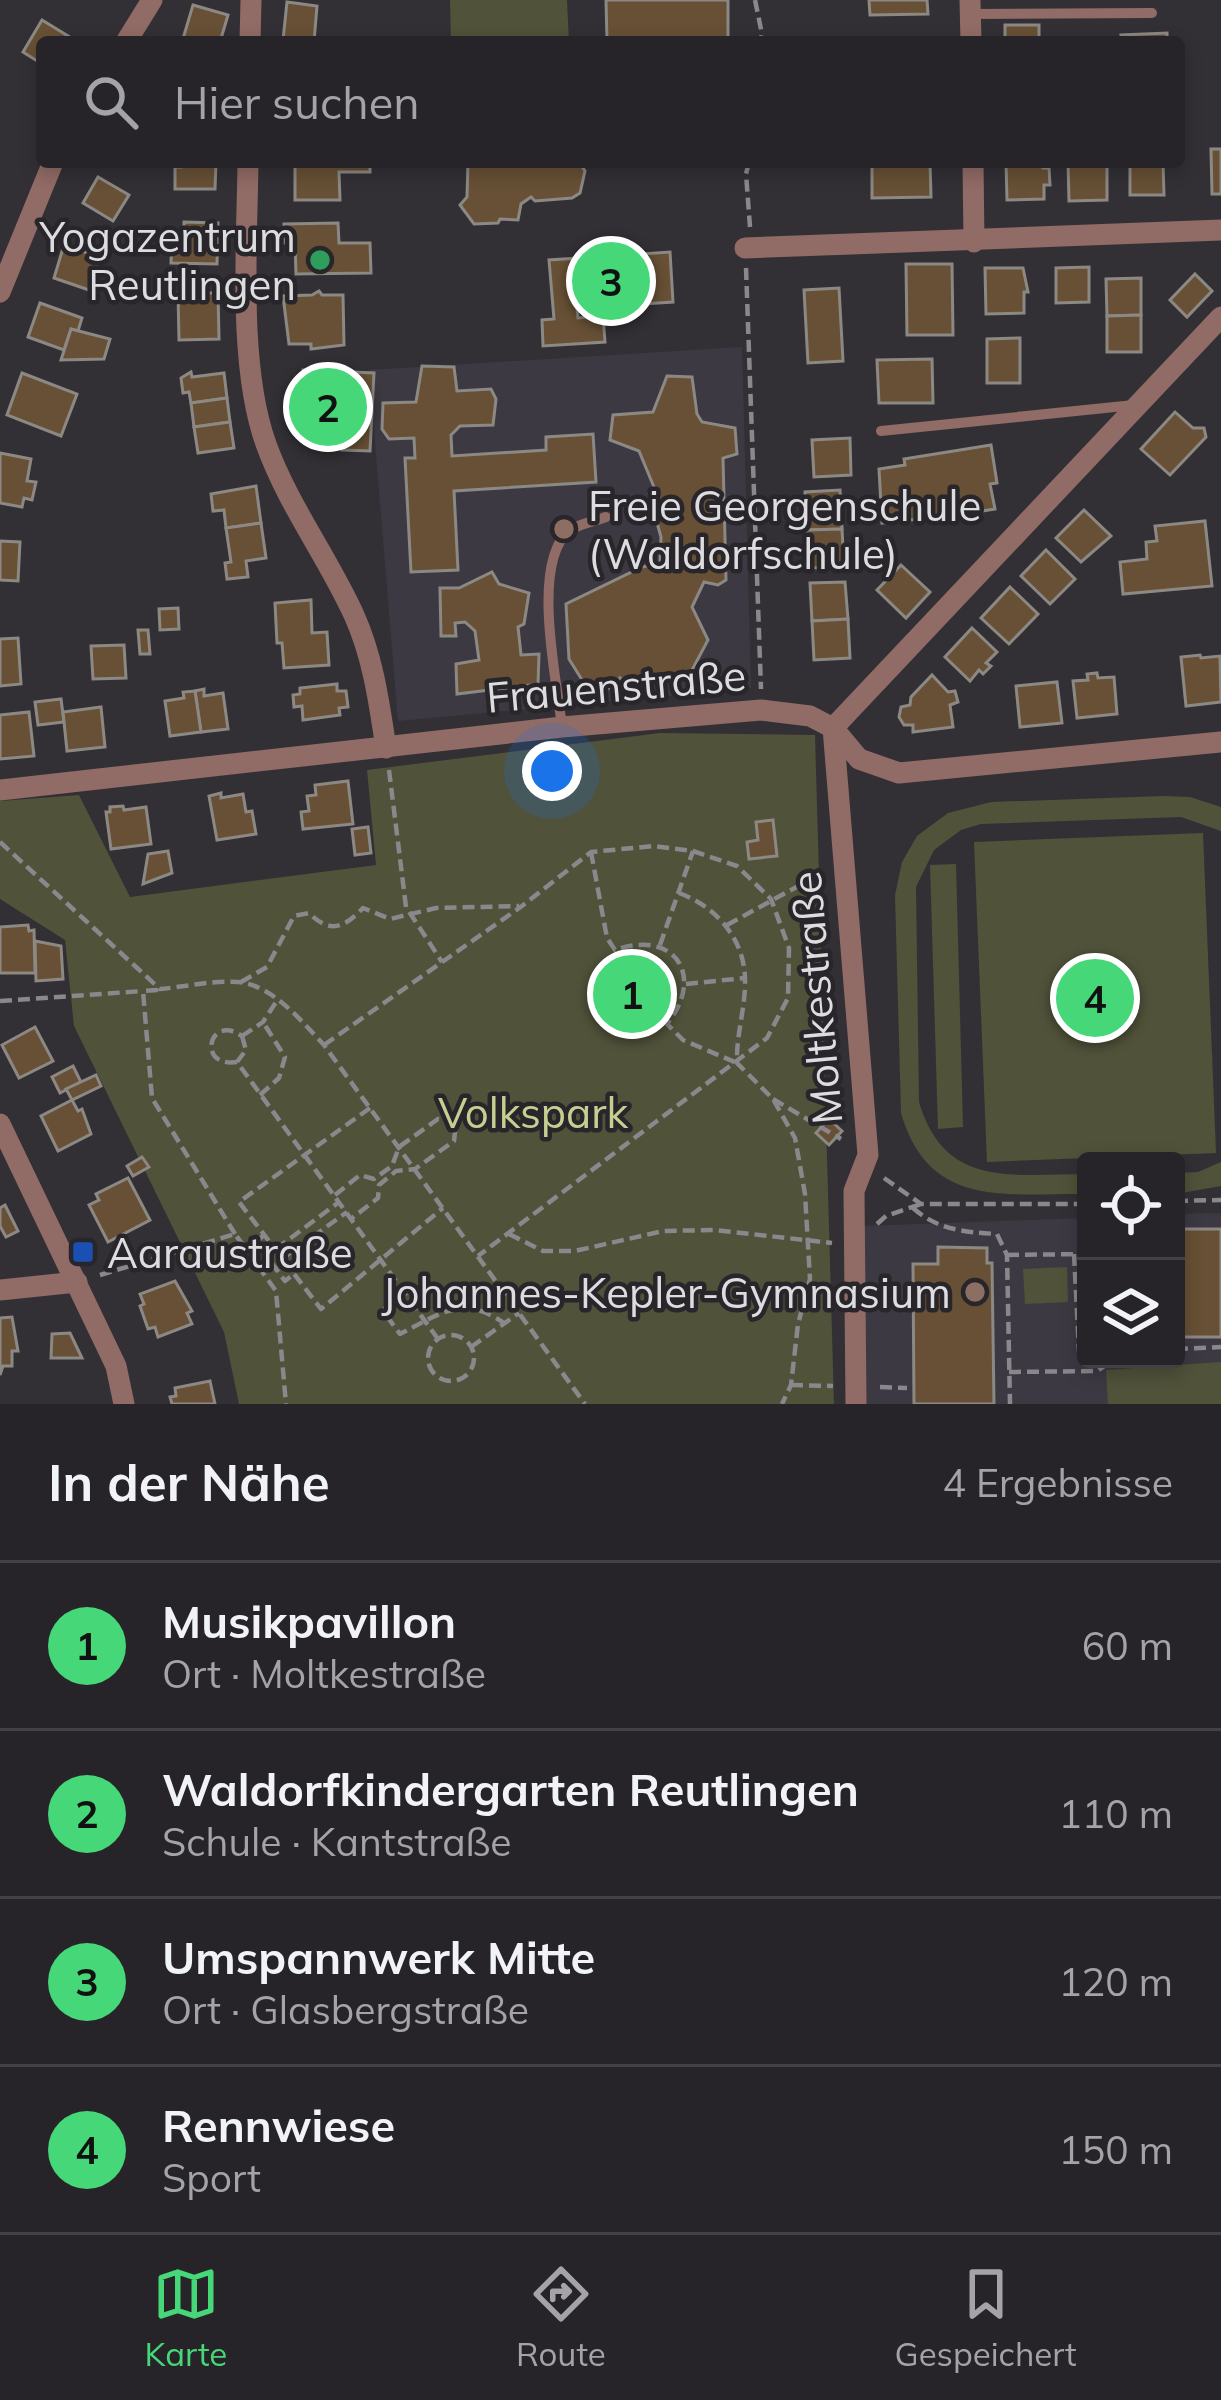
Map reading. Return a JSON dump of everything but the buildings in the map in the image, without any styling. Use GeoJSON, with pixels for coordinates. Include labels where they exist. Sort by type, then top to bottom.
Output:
{"type":"FeatureCollection","features":[{"type":"Feature","properties":{"kind":"street"},"geometry":{"type":"LineString","coordinates":[[130,36],[152,0]]}},
{"type":"Feature","properties":{"kind":"street"},"geometry":{"type":"LineString","coordinates":[[250,36],[251,0]]}},
{"type":"Feature","properties":{"kind":"street"},"geometry":{"type":"LineString","coordinates":[[0,292],[51,168]]}},
{"type":"Feature","properties":{"kind":"street"},"geometry":{"type":"LineString","coordinates":[[248,168],[251,380],[264,440],[290,502],[354,615],[376,682],[386,748]]}},
{"type":"Feature","properties":{"kind":"street"},"geometry":{"type":"LineString","coordinates":[[973,168],[974,242]]}},
{"type":"Feature","properties":{"kind":"street"},"geometry":{"type":"LineString","coordinates":[[746,248],[1221,230]]}},
{"type":"Feature","properties":{"kind":"street"},"geometry":{"type":"LineString","coordinates":[[833,728],[1221,317]]}},
{"type":"Feature","properties":{"kind":"street","name":"Frauenstraße"},"geometry":{"type":"LineString","coordinates":[[0,790],[562,727],[761,710],[810,716],[833,728],[859,759],[899,773],[1221,742]]}},
{"type":"Feature","properties":{"kind":"street","name":"Moltkestraße"},"geometry":{"type":"LineString","coordinates":[[833,728],[868,1155],[854,1191],[856,1404]]}},
{"type":"Feature","properties":{"kind":"street"},"geometry":{"type":"LineString","coordinates":[[0,1124],[116,1366],[124,1404]]}},
{"type":"Feature","properties":{"kind":"street"},"geometry":{"type":"LineString","coordinates":[[0,1290],[76,1282]]}},
{"type":"Feature","properties":{"kind":"lane"},"geometry":{"type":"LineString","coordinates":[[970,7],[1152,13]]}},
{"type":"Feature","properties":{"kind":"lane"},"geometry":{"type":"LineString","coordinates":[[880,431],[1137,405]]}},
{"type":"Feature","properties":{"kind":"lane"},"geometry":{"type":"LineString","coordinates":[[562,727],[547,586],[551,561],[569,531],[606,518]]}},
{"type":"Feature","properties":{"kind":"path"},"geometry":{"type":"LineString","coordinates":[[755,0],[759,36]]}},
{"type":"Feature","properties":{"kind":"path"},"geometry":{"type":"LineString","coordinates":[[748,168],[761,710]]}},
{"type":"Feature","properties":{"kind":"path"},"geometry":{"type":"LineString","coordinates":[[386,748],[406,908],[442,962]]}},
{"type":"Feature","properties":{"kind":"path"},"geometry":{"type":"LineString","coordinates":[[0,842],[160,989]]}},
{"type":"Feature","properties":{"kind":"path"},"geometry":{"type":"LineString","coordinates":[[324,1045],[591,852],[654,846],[693,851],[736,866],[771,898],[789,948],[788,998],[767,1038],[478,1256]]}},
{"type":"Feature","properties":{"kind":"path"},"geometry":{"type":"LineString","coordinates":[[660,945],[693,851]]}},
{"type":"Feature","properties":{"kind":"path"},"geometry":{"type":"LineString","coordinates":[[591,852],[607,938],[615,950],[638,942],[660,945],[679,961],[686,984],[681,1006],[667,1024],[683,1040],[737,1063],[773,1099],[868,1155],[889,1184],[921,1204]]}},
{"type":"Feature","properties":{"kind":"path"},"geometry":{"type":"LineString","coordinates":[[726,926],[844,863]]}},
{"type":"Feature","properties":{"kind":"path"},"geometry":{"type":"LineString","coordinates":[[679,892],[699,900],[726,926],[740,951],[745,978],[737,1063]]}},
{"type":"Feature","properties":{"kind":"path"},"geometry":{"type":"LineString","coordinates":[[0,1001],[242,982],[267,967],[294,916],[309,913],[320,924],[334,928],[348,924],[363,908],[390,919],[436,908],[522,906]]}},
{"type":"Feature","properties":{"kind":"path"},"geometry":{"type":"LineString","coordinates":[[686,984],[745,978]]}},
{"type":"Feature","properties":{"kind":"path"},"geometry":{"type":"LineString","coordinates":[[242,982],[278,1000],[324,1045],[585,1404]]}},
{"type":"Feature","properties":{"kind":"path"},"geometry":{"type":"LineString","coordinates":[[142,991],[152,1098],[235,1234],[276,1291],[286,1404]]}},
{"type":"Feature","properties":{"kind":"path"},"geometry":{"type":"LineString","coordinates":[[242,1036],[263,1022],[278,1000]]}},
{"type":"Feature","properties":{"kind":"path"},"geometry":{"type":"LineString","coordinates":[[260,1095],[279,1078],[285,1057],[263,1022]]}},
{"type":"Feature","properties":{"kind":"path"},"geometry":{"type":"LineString","coordinates":[[222,1030],[242,1036],[246,1049],[237,1062],[216,1059],[214,1037],[222,1030]]}},
{"type":"Feature","properties":{"kind":"path"},"geometry":{"type":"LineString","coordinates":[[237,1062],[438,1339]]}},
{"type":"Feature","properties":{"kind":"path"},"geometry":{"type":"LineString","coordinates":[[773,1099],[795,1138],[811,1243],[810,1279],[790,1385],[782,1404]]}},
{"type":"Feature","properties":{"kind":"path"},"geometry":{"type":"LineString","coordinates":[[370,1108],[239,1202],[321,1309],[443,1208]]}},
{"type":"Feature","properties":{"kind":"path"},"geometry":{"type":"LineString","coordinates":[[276,1250],[360,1175],[374,1179],[392,1166],[399,1147],[438,1119],[456,1123],[454,1141],[415,1169],[396,1171],[379,1185],[377,1198],[283,1258]]}},
{"type":"Feature","properties":{"kind":"path"},"geometry":{"type":"LineString","coordinates":[[1185,1201],[1221,1200]]}},
{"type":"Feature","properties":{"kind":"path"},"geometry":{"type":"LineString","coordinates":[[855,1244],[886,1216],[921,1204],[1077,1204]]}},
{"type":"Feature","properties":{"kind":"path"},"geometry":{"type":"LineString","coordinates":[[912,1207],[930,1223],[960,1232],[997,1234],[1007,1255],[1010,1404]]}},
{"type":"Feature","properties":{"kind":"path"},"geometry":{"type":"LineString","coordinates":[[508,1234],[543,1251],[575,1251],[663,1231],[715,1230],[811,1243]]}},
{"type":"Feature","properties":{"kind":"path"},"geometry":{"type":"LineString","coordinates":[[76,1282],[235,1234]]}},
{"type":"Feature","properties":{"kind":"path"},"geometry":{"type":"LineString","coordinates":[[264,1235],[256,1242],[285,1281],[294,1274]]}},
{"type":"Feature","properties":{"kind":"path"},"geometry":{"type":"LineString","coordinates":[[1007,1255],[1074,1254],[1077,1312]]}},
{"type":"Feature","properties":{"kind":"path"},"geometry":{"type":"LineString","coordinates":[[260,1269],[270,1261]]}},
{"type":"Feature","properties":{"kind":"path"},"geometry":{"type":"LineString","coordinates":[[401,1287],[383,1311],[400,1334],[452,1307],[485,1310],[504,1323]]}},
{"type":"Feature","properties":{"kind":"path"},"geometry":{"type":"LineString","coordinates":[[471,1347],[519,1313]]}},
{"type":"Feature","properties":{"kind":"path"},"geometry":{"type":"LineString","coordinates":[[456,1336],[471,1347],[474,1359],[463,1379],[440,1379],[431,1371],[428,1359],[438,1339],[456,1336]]}},
{"type":"Feature","properties":{"kind":"path"},"geometry":{"type":"LineString","coordinates":[[1185,1348],[1221,1347]]}},
{"type":"Feature","properties":{"kind":"path"},"geometry":{"type":"LineString","coordinates":[[1009,1372],[1101,1368]]}},
{"type":"Feature","properties":{"kind":"shaded area","name":"Freie Georgenschule (Waldorfschule)"},"geometry":{"type":"Polygon","coordinates":[[[742,347],[751,688],[398,721],[369,370],[742,347]]]}},
{"type":"Feature","properties":{"kind":"shaded area","name":"Johannes-Kepler-Gymnasium"},"geometry":{"type":"Polygon","coordinates":[[[1221,1213],[1221,1404],[865,1404],[863,1226],[1077,1218],[1077,1368],[1185,1368],[1185,1214],[1221,1213]]]}},
{"type":"Feature","properties":{"kind":"green space"},"geometry":{"type":"Polygon","coordinates":[[[450,0],[567,0],[569,36],[451,36],[450,0]]]}},
{"type":"Feature","properties":{"kind":"green space","name":"Volkspark"},"geometry":{"type":"Polygon","coordinates":[[[660,733],[815,735],[834,1404],[239,1404],[224,1332],[74,1026],[65,940],[0,899],[0,801],[79,795],[130,897],[376,865],[367,770],[660,733]]]}},
{"type":"Feature","properties":{"kind":"green space"},"geometry":{"type":"Polygon","coordinates":[[[1163,796],[1190,797],[1221,807],[1221,831],[1181,817],[981,824],[961,830],[934,850],[916,887],[919,1102],[931,1130],[946,1150],[984,1171],[1077,1174],[1077,1194],[999,1193],[950,1181],[930,1166],[914,1144],[901,1113],[895,895],[902,862],[917,836],[948,813],[991,802],[1163,796]]]}},
{"type":"Feature","properties":{"kind":"green space"},"geometry":{"type":"Polygon","coordinates":[[[1203,833],[1216,1153],[1077,1152],[1077,1158],[987,1162],[974,842],[1203,833]]]}},
{"type":"Feature","properties":{"kind":"green space"},"geometry":{"type":"Polygon","coordinates":[[[956,864],[963,1127],[938,1129],[930,865],[956,864]]]}},
{"type":"Feature","properties":{"kind":"green space"},"geometry":{"type":"Polygon","coordinates":[[[1221,1162],[1221,1186],[1185,1192],[1185,1173],[1221,1162]]]}},
{"type":"Feature","properties":{"kind":"green space"},"geometry":{"type":"Polygon","coordinates":[[[1067,1267],[1068,1302],[1025,1304],[1023,1269],[1067,1267]]]}},
{"type":"Feature","properties":{"kind":"green space"},"geometry":{"type":"Polygon","coordinates":[[[1221,1362],[1221,1404],[1108,1404],[1106,1370],[1221,1362]]]}},
{"type":"Feature","properties":{"kind":"place","name":"Yogazentrum Reutlingen"},"geometry":{"type":"Point","coordinates":[320,260]}},
{"type":"Feature","properties":{"kind":"place","name":"Umspannwerk Mitte"},"geometry":{"type":"Point","coordinates":[611,281]}},
{"type":"Feature","properties":{"kind":"place","name":"Waldorfkindergarten Reutlingen"},"geometry":{"type":"Point","coordinates":[328,407]}},
{"type":"Feature","properties":{"kind":"place","name":"Freie Georgenschule (Waldorfschule)"},"geometry":{"type":"Point","coordinates":[564,529]}},
{"type":"Feature","properties":{"kind":"place","name":"Musikpavillon"},"geometry":{"type":"Point","coordinates":[632,994]}},
{"type":"Feature","properties":{"kind":"place","name":"Rennwiese"},"geometry":{"type":"Point","coordinates":[1095,998]}},
{"type":"Feature","properties":{"kind":"place","name":"Aaraustraße"},"geometry":{"type":"Point","coordinates":[83,1252]}},
{"type":"Feature","properties":{"kind":"place","name":"Johannes-Kepler-Gymnasium"},"geometry":{"type":"Point","coordinates":[975,1292]}}]}
